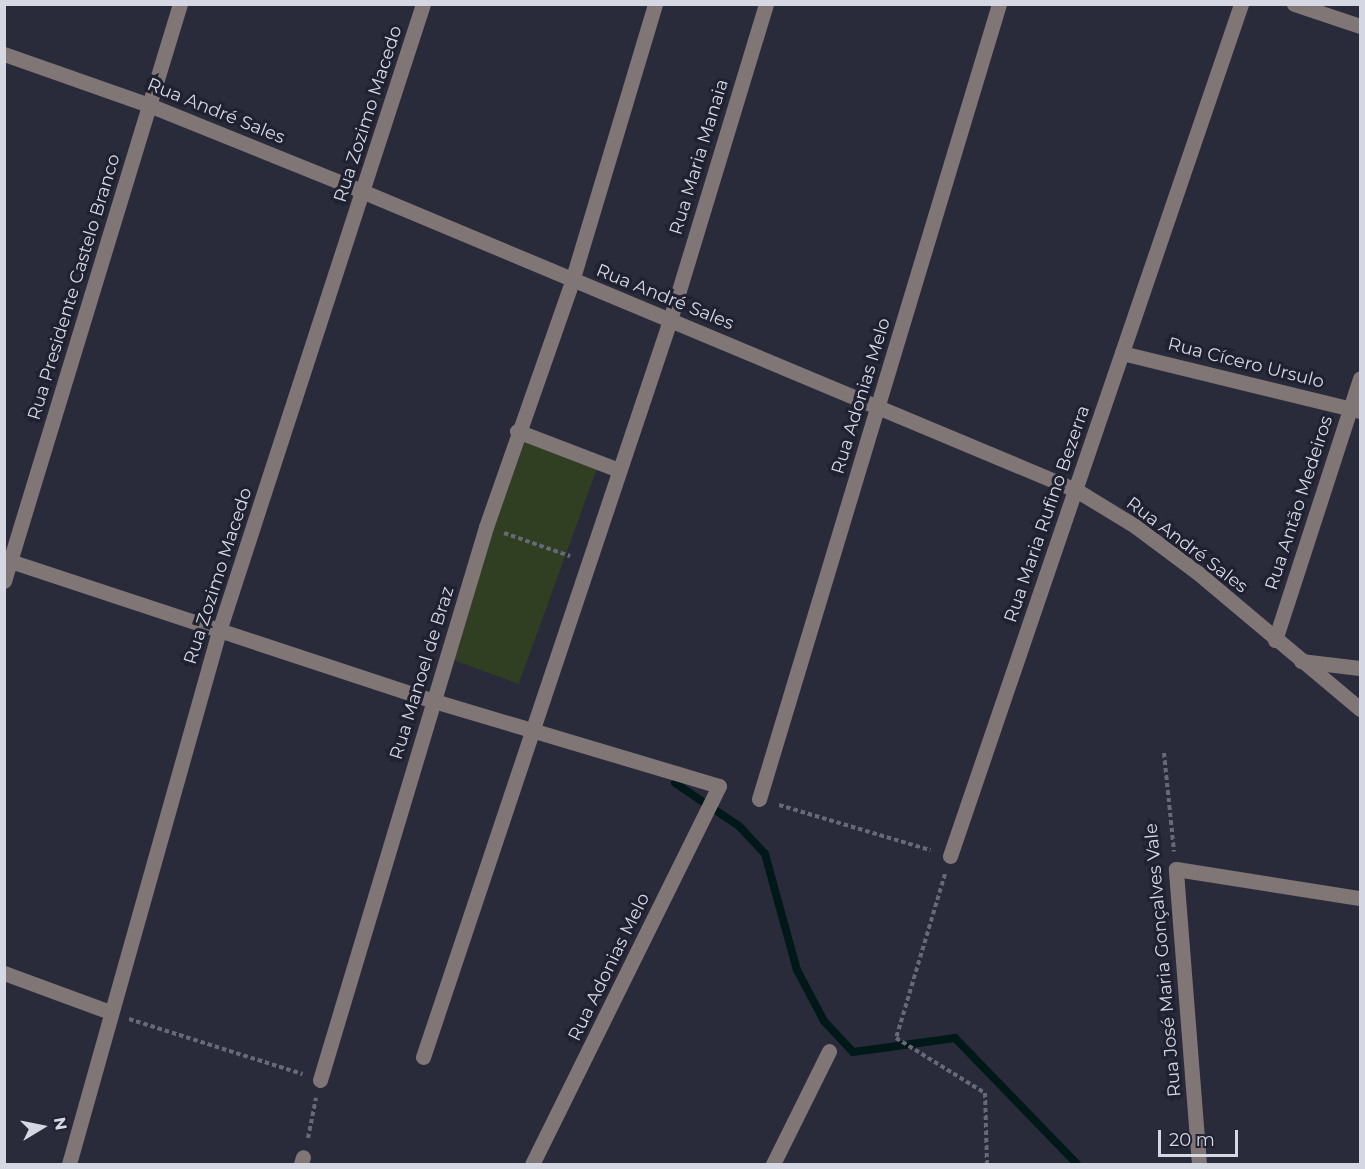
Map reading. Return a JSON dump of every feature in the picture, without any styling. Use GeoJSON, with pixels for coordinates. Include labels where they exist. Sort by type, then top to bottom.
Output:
{"type":"FeatureCollection","features":[{"type":"Feature","properties":{"kind":"street","name":"Rua Presidente Castelo Branco"},"geometry":{"type":"LineString","coordinates":[[4,581],[8,559],[180,4]]}},
{"type":"Feature","properties":{"kind":"street","name":"Rua Zozimo Macedo"},"geometry":{"type":"LineString","coordinates":[[69,1164],[219,631],[364,192],[423,4]]}},
{"type":"Feature","properties":{"kind":"street","name":"Rua Manoel de Braz"},"geometry":{"type":"LineString","coordinates":[[320,1080],[486,527],[517,431],[572,281],[655,4]]}},
{"type":"Feature","properties":{"kind":"street","name":"Rua Maria Manaia"},"geometry":{"type":"LineString","coordinates":[[670,320],[766,4]]}},
{"type":"Feature","properties":{"kind":"street","name":"Rua Adonias Melo"},"geometry":{"type":"LineString","coordinates":[[759,799],[999,4]]}},
{"type":"Feature","properties":{"kind":"street","name":"Rua Maria Rufino Bezerra"},"geometry":{"type":"LineString","coordinates":[[950,856],[1240,4]]}},
{"type":"Feature","properties":{"kind":"street"},"geometry":{"type":"LineString","coordinates":[[1294,4],[1360,26]]}},
{"type":"Feature","properties":{"kind":"street","name":"Rua André Sales"},"geometry":{"type":"LineString","coordinates":[[4,54],[149,105],[364,192],[572,281],[879,405],[1076,490],[1135,526],[1198,573],[1360,710]]}},
{"type":"Feature","properties":{"kind":"street"},"geometry":{"type":"LineString","coordinates":[[423,1057],[670,320]]}},
{"type":"Feature","properties":{"kind":"street","name":"Rua Cícero Ursulo"},"geometry":{"type":"LineString","coordinates":[[1122,353],[1356,409]]}},
{"type":"Feature","properties":{"kind":"street","name":"Rua Antão Medeiros"},"geometry":{"type":"LineString","coordinates":[[1275,640],[1356,409],[1360,378]]}},
{"type":"Feature","properties":{"kind":"street"},"geometry":{"type":"LineString","coordinates":[[517,431],[620,470]]}},
{"type":"Feature","properties":{"kind":"street"},"geometry":{"type":"LineString","coordinates":[[8,559],[219,631],[534,731]]}},
{"type":"Feature","properties":{"kind":"street"},"geometry":{"type":"LineString","coordinates":[[1301,661],[1360,668]]}},
{"type":"Feature","properties":{"kind":"street","name":"Rua Adonias Melo"},"geometry":{"type":"LineString","coordinates":[[532,1164],[719,786],[534,731]]}},
{"type":"Feature","properties":{"kind":"street"},"geometry":{"type":"LineString","coordinates":[[1176,869],[1360,898]]}},
{"type":"Feature","properties":{"kind":"street","name":"Rua José Maria Gonçalves Vale"},"geometry":{"type":"LineString","coordinates":[[1176,869],[1199,1164]]}},
{"type":"Feature","properties":{"kind":"street"},"geometry":{"type":"LineString","coordinates":[[4,973],[110,1012]]}},
{"type":"Feature","properties":{"kind":"street"},"geometry":{"type":"LineString","coordinates":[[773,1164],[829,1051]]}},
{"type":"Feature","properties":{"kind":"path"},"geometry":{"type":"LineString","coordinates":[[486,527],[588,562]]}},
{"type":"Feature","properties":{"kind":"path","name":"Rua José Maria Gonçalves Vale"},"geometry":{"type":"LineString","coordinates":[[1164,753],[1176,869]]}},
{"type":"Feature","properties":{"kind":"path"},"geometry":{"type":"LineString","coordinates":[[759,799],[950,856],[896,1038],[985,1093],[987,1164]]}},
{"type":"Feature","properties":{"kind":"path"},"geometry":{"type":"LineString","coordinates":[[110,1012],[320,1080],[302,1161]]}},
{"type":"Feature","properties":{"kind":"green space"},"geometry":{"type":"Polygon","coordinates":[[[528,433],[600,459],[519,684],[446,658],[528,433]]]}},
{"type":"Feature","properties":{"kind":"waterway"},"geometry":{"type":"LineString","coordinates":[[675,783],[739,826],[765,854],[797,970],[824,1021],[853,1052],[955,1038],[1077,1164]]}}]}
